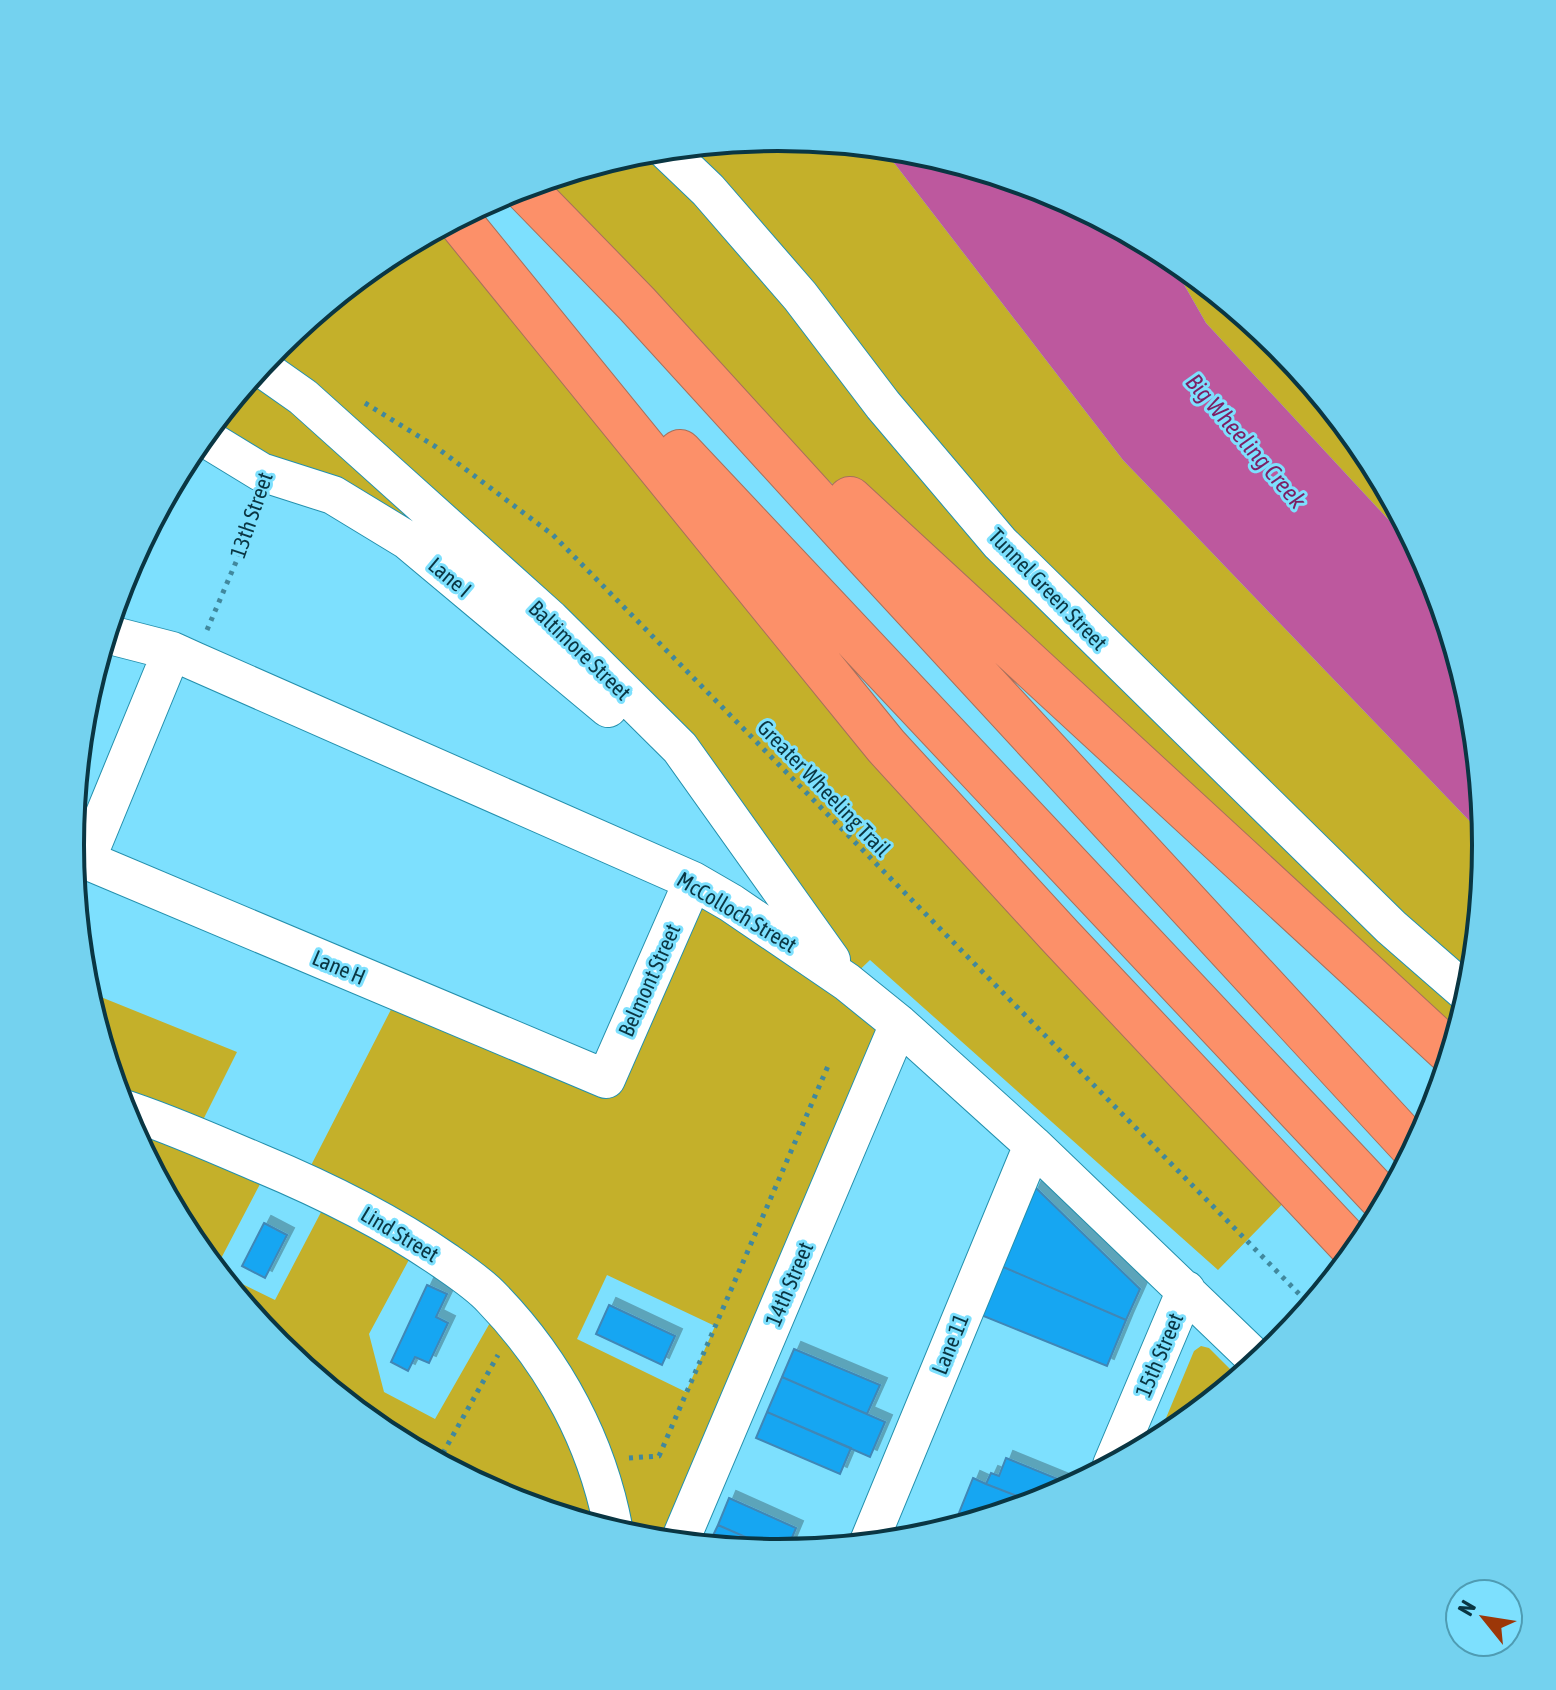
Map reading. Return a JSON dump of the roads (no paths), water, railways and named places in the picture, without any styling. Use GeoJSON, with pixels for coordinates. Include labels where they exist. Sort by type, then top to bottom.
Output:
{"type":"FeatureCollection","features":[{"type":"Feature","properties":{"kind":"highway"},"geometry":{"type":"LineString","coordinates":[[532,196],[637,304],[1406,1140]]}},
{"type":"Feature","properties":{"kind":"highway"},"geometry":{"type":"LineString","coordinates":[[465,226],[886,746],[1347,1242]]}},
{"type":"Feature","properties":{"kind":"highway"},"geometry":{"type":"LineString","coordinates":[[466,226],[1378,1194]]}},
{"type":"Feature","properties":{"kind":"highway"},"geometry":{"type":"LineString","coordinates":[[637,304],[1442,1045]]}},
{"type":"Feature","properties":{"kind":"street","name":"Tunnel Green Street"},"geometry":{"type":"LineString","coordinates":[[675,159],[708,190],[791,286],[883,405],[1000,543],[1391,927],[1458,985]]}},
{"type":"Feature","properties":{"kind":"street","name":"Baltimore Street"},"geometry":{"type":"LineString","coordinates":[[269,373],[303,397],[538,608],[680,748],[847,982]]}},
{"type":"Feature","properties":{"kind":"street","name":"Lane I"},"geometry":{"type":"LineString","coordinates":[[213,443],[265,474],[333,495],[407,540],[621,719],[680,748]]}},
{"type":"Feature","properties":{"kind":"street","name":"McColloch Street"},"geometry":{"type":"LineString","coordinates":[[116,637],[183,656],[693,881],[731,903],[847,982],[899,1024],[1033,1145],[1250,1353]]}},
{"type":"Feature","properties":{"kind":"street"},"geometry":{"type":"LineString","coordinates":[[84,846],[183,656]]}},
{"type":"Feature","properties":{"kind":"street","name":"Lane H"},"geometry":{"type":"LineString","coordinates":[[84,861],[606,1079]]}},
{"type":"Feature","properties":{"kind":"street","name":"Belmont Street"},"geometry":{"type":"LineString","coordinates":[[606,1079],[693,881]]}},
{"type":"Feature","properties":{"kind":"street","name":"14th Street"},"geometry":{"type":"LineString","coordinates":[[683,1532],[899,1024]]}},
{"type":"Feature","properties":{"kind":"street","name":"Lind Street"},"geometry":{"type":"LineString","coordinates":[[139,1115],[331,1194],[418,1242],[491,1297],[542,1357],[576,1415],[596,1460],[612,1518]]}},
{"type":"Feature","properties":{"kind":"street","name":"Lane 11"},"geometry":{"type":"LineString","coordinates":[[873,1532],[1033,1145]]}},
{"type":"Feature","properties":{"kind":"street","name":"15th Street"},"geometry":{"type":"LineString","coordinates":[[1119,1449],[1186,1290]]}},
{"type":"Feature","properties":{"kind":"water","name":"Big Wheeling Creek"},"geometry":{"type":"Polygon","coordinates":[[[891,160],[958,175],[1044,204],[1125,244],[1182,281],[1206,323],[1393,524],[1419,579],[1448,665],[1466,754],[1472,823],[1123,460],[891,160]]]}}]}
